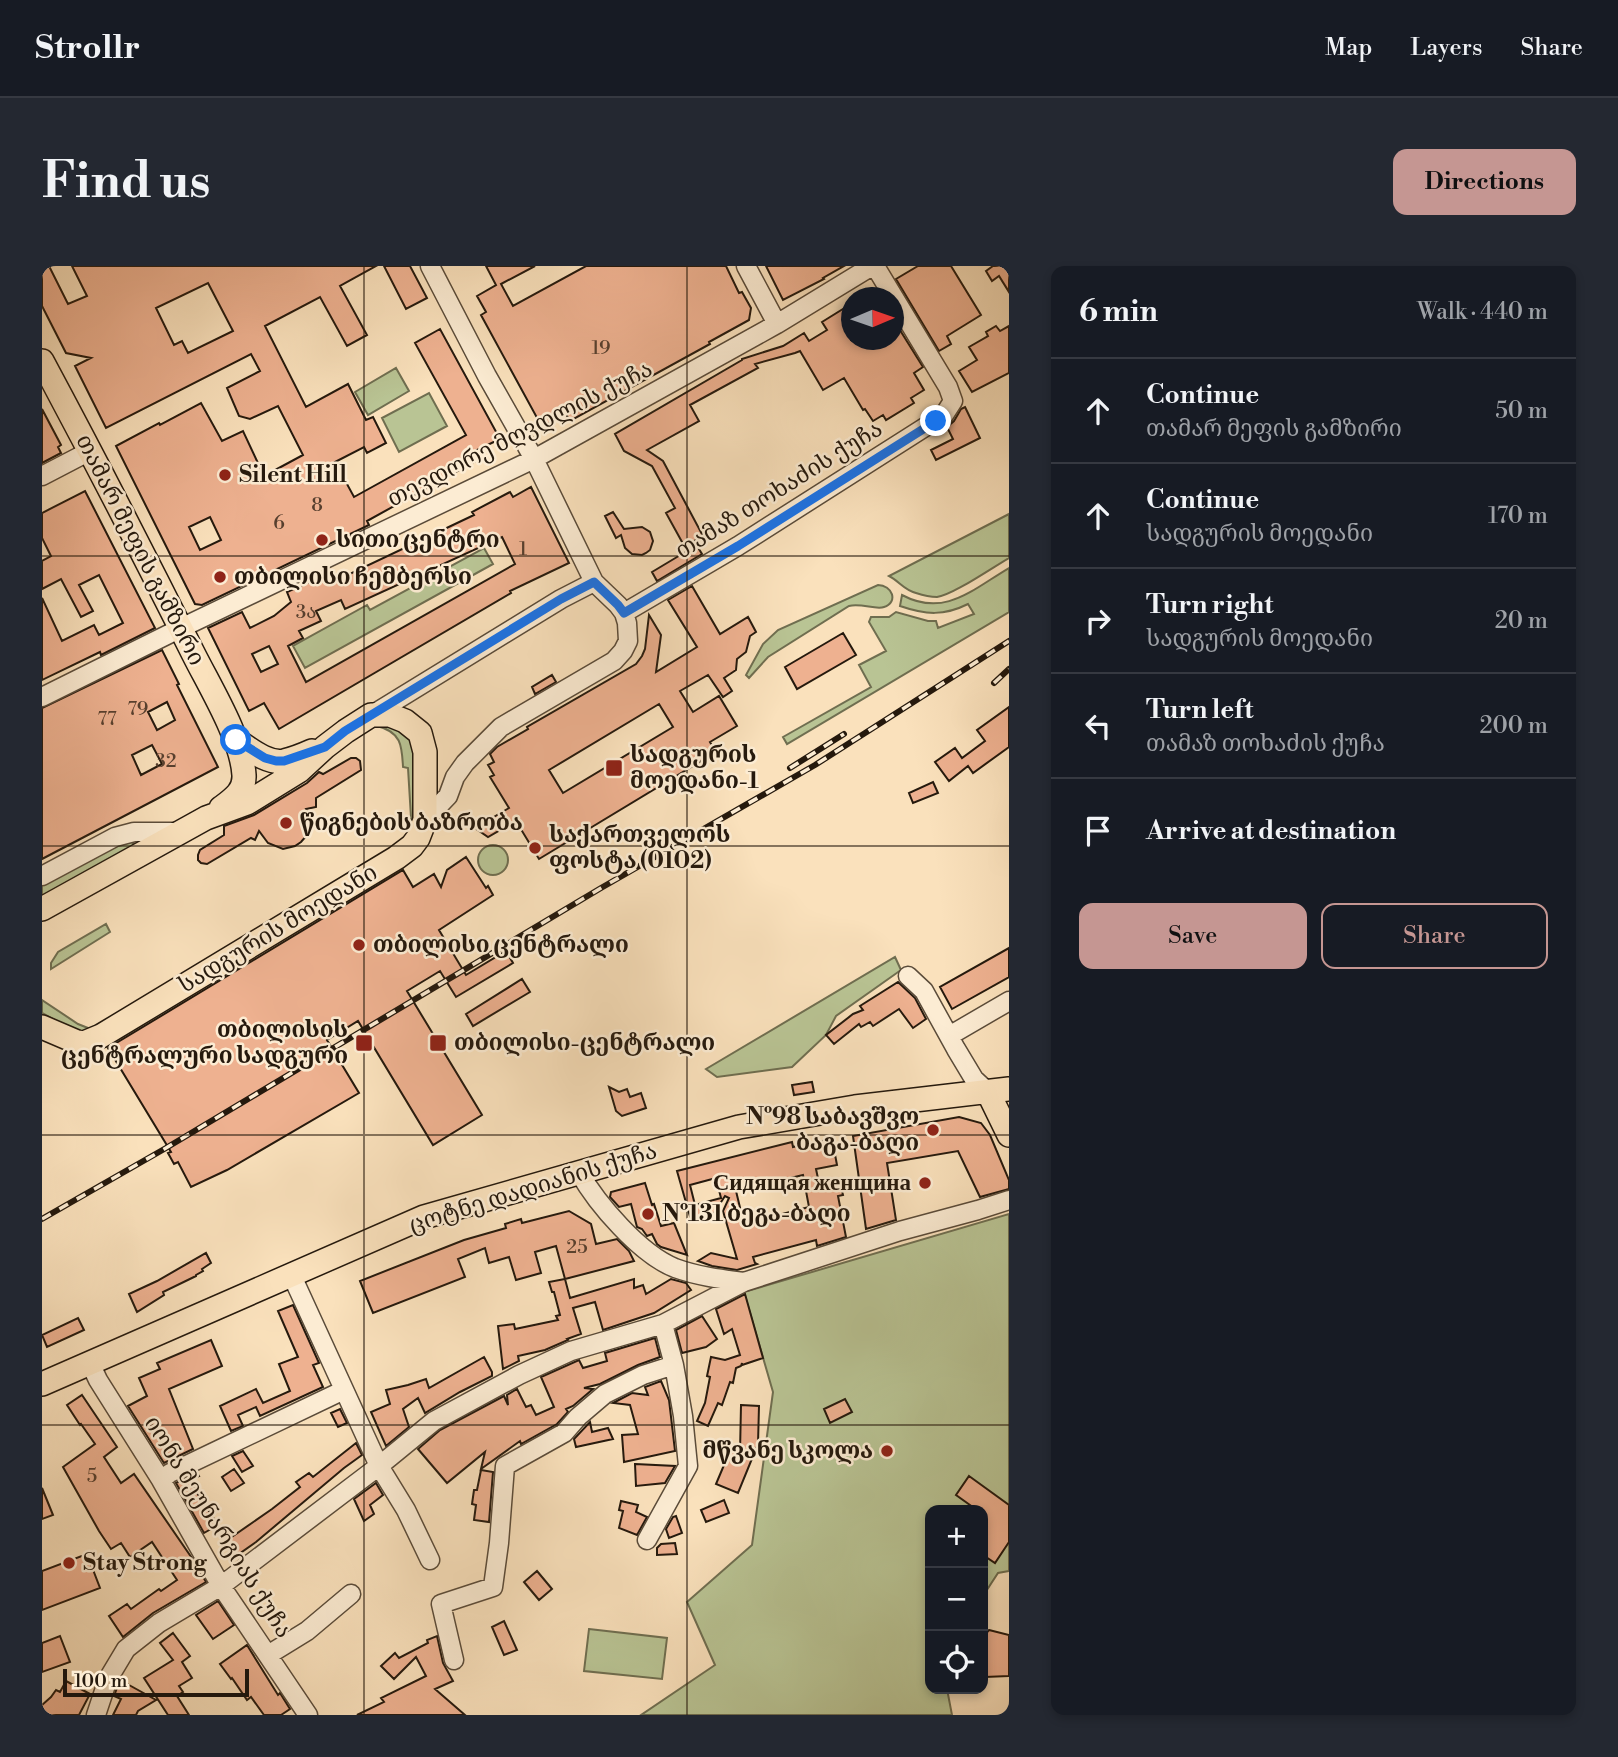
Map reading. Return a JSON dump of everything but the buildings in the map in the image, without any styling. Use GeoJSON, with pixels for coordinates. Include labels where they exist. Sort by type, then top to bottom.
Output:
{"type":"FeatureCollection","features":[{"type":"Feature","properties":{"kind":"main road","name":"თამარ მეფის გამზირი"},"geometry":{"type":"LineString","coordinates":[[42,361],[181,628],[236,740],[243,769]]}},
{"type":"Feature","properties":{"kind":"main road"},"geometry":{"type":"LineString","coordinates":[[206,818],[247,803],[299,771],[345,731],[372,715],[383,715],[397,717],[420,733],[425,752],[425,820]]}},
{"type":"Feature","properties":{"kind":"main road"},"geometry":{"type":"LineString","coordinates":[[236,740],[265,758],[276,761],[284,761],[325,747]]}},
{"type":"Feature","properties":{"kind":"main road"},"geometry":{"type":"LineString","coordinates":[[243,769],[251,773],[259,772],[265,765],[265,758]]}},
{"type":"Feature","properties":{"kind":"main road"},"geometry":{"type":"LineString","coordinates":[[42,909],[206,818],[239,793],[244,781],[243,769]]}},
{"type":"Feature","properties":{"kind":"main road","name":"სადგურის მოედანი"},"geometry":{"type":"LineString","coordinates":[[42,1027],[77,1042],[101,1036],[396,858],[412,846],[425,820]]}},
{"type":"Feature","properties":{"kind":"main road"},"geometry":{"type":"LineString","coordinates":[[999,1090],[1009,1135]]}},
{"type":"Feature","properties":{"kind":"main road","name":"ცოტნე დადიანის ქუჩა"},"geometry":{"type":"LineString","coordinates":[[42,1384],[424,1217],[739,1127],[855,1107],[999,1090]]}},
{"type":"Feature","properties":{"kind":"street"},"geometry":{"type":"LineString","coordinates":[[430,266],[534,459],[594,582],[624,613]]}},
{"type":"Feature","properties":{"kind":"street"},"geometry":{"type":"LineString","coordinates":[[746,266],[777,324]]}},
{"type":"Feature","properties":{"kind":"street","name":"თევდორე მღვდლის ქუჩა"},"geometry":{"type":"LineString","coordinates":[[42,698],[181,628],[534,459],[777,324],[874,266]]}},
{"type":"Feature","properties":{"kind":"street","name":"თამაზ თოხაძის ქუჩა"},"geometry":{"type":"LineString","coordinates":[[624,613],[738,546],[944,415],[953,401],[948,387],[874,266]]}},
{"type":"Feature","properties":{"kind":"street"},"geometry":{"type":"LineString","coordinates":[[42,476],[90,451]]}},
{"type":"Feature","properties":{"kind":"street"},"geometry":{"type":"LineString","coordinates":[[372,715],[561,599],[594,582]]}},
{"type":"Feature","properties":{"kind":"street","name":"სადგურის მოედანი"},"geometry":{"type":"LineString","coordinates":[[425,820],[448,796],[455,777],[465,763],[500,727],[620,657],[628,640],[624,613]]}},
{"type":"Feature","properties":{"kind":"street"},"geometry":{"type":"LineString","coordinates":[[42,876],[115,837],[134,832],[182,832]]}},
{"type":"Feature","properties":{"kind":"street"},"geometry":{"type":"LineString","coordinates":[[908,976],[924,991],[974,1079],[999,1090]]}},
{"type":"Feature","properties":{"kind":"street"},"geometry":{"type":"LineString","coordinates":[[949,1036],[1009,1001]]}},
{"type":"Feature","properties":{"kind":"street"},"geometry":{"type":"LineString","coordinates":[[579,1172],[591,1193],[649,1252],[671,1266],[698,1276],[744,1282]]}},
{"type":"Feature","properties":{"kind":"street"},"geometry":{"type":"LineString","coordinates":[[96,1715],[108,1679],[126,1649],[159,1623],[221,1586],[434,1421],[570,1351],[663,1324],[744,1282],[900,1231],[1009,1200]]}},
{"type":"Feature","properties":{"kind":"street"},"geometry":{"type":"LineString","coordinates":[[292,1276],[379,1466],[406,1510],[430,1560]]}},
{"type":"Feature","properties":{"kind":"street"},"geometry":{"type":"LineString","coordinates":[[647,1540],[688,1466],[674,1364],[663,1324]]}},
{"type":"Feature","properties":{"kind":"street","name":"იონა მეუნარგიას ქუჩა"},"geometry":{"type":"LineString","coordinates":[[90,1363],[221,1586],[308,1715]]}},
{"type":"Feature","properties":{"kind":"street"},"geometry":{"type":"LineString","coordinates":[[454,1660],[441,1604],[493,1587],[505,1466],[564,1433],[605,1394],[643,1375],[674,1364]]}},
{"type":"Feature","properties":{"kind":"street"},"geometry":{"type":"LineString","coordinates":[[161,1480],[170,1473],[344,1390]]}},
{"type":"Feature","properties":{"kind":"street"},"geometry":{"type":"LineString","coordinates":[[268,1656],[307,1631],[351,1594]]}},
{"type":"Feature","properties":{"kind":"green space"},"geometry":{"type":"Polygon","coordinates":[[[396,368],[409,391],[368,415],[355,392],[396,368]]]}},
{"type":"Feature","properties":{"kind":"green space"},"geometry":{"type":"Polygon","coordinates":[[[429,393],[447,426],[399,452],[382,418],[429,393]]]}},
{"type":"Feature","properties":{"kind":"green space"},"geometry":{"type":"Polygon","coordinates":[[[1009,514],[1009,558],[953,591],[937,597],[923,595],[908,590],[889,576],[1009,514]]]}},
{"type":"Feature","properties":{"kind":"green space"},"geometry":{"type":"Polygon","coordinates":[[[484,548],[493,564],[305,668],[293,646],[367,605],[370,610],[484,548]]]}},
{"type":"Feature","properties":{"kind":"green space"},"geometry":{"type":"Polygon","coordinates":[[[1009,568],[1009,612],[787,744],[783,737],[871,687],[859,665],[886,651],[869,622],[871,617],[889,617],[896,612],[936,621],[938,628],[974,614],[968,604],[943,612],[909,609],[900,606],[902,595],[917,601],[945,602],[971,592],[1009,568]]]}},
{"type":"Feature","properties":{"kind":"green space"},"geometry":{"type":"Polygon","coordinates":[[[878,585],[887,588],[892,594],[889,605],[881,608],[849,606],[768,657],[749,678],[746,675],[763,644],[778,630],[878,585]]]}},
{"type":"Feature","properties":{"kind":"green space"},"geometry":{"type":"Polygon","coordinates":[[[386,724],[404,731],[415,747],[417,826],[412,834],[408,768],[403,767],[399,740],[391,732],[377,726],[386,724]]]}},
{"type":"Feature","properties":{"kind":"green space"},"geometry":{"type":"Polygon","coordinates":[[[125,836],[132,841],[134,849],[42,900],[42,881],[125,836]]]}},
{"type":"Feature","properties":{"kind":"green space"},"geometry":{"type":"Polygon","coordinates":[[[493,845],[504,849],[508,860],[504,871],[493,875],[482,871],[478,860],[482,849],[493,845]]]}},
{"type":"Feature","properties":{"kind":"green space"},"geometry":{"type":"Polygon","coordinates":[[[106,924],[110,932],[51,969],[51,963],[58,952],[106,924]]]}},
{"type":"Feature","properties":{"kind":"green space"},"geometry":{"type":"Polygon","coordinates":[[[895,957],[901,970],[836,1016],[826,1035],[792,1067],[717,1077],[706,1069],[895,957]]]}},
{"type":"Feature","properties":{"kind":"green space"},"geometry":{"type":"Polygon","coordinates":[[[42,1000],[78,1024],[98,1032],[75,1031],[42,1013],[42,1000]]]}},
{"type":"Feature","properties":{"kind":"green space","name":"მწვანე სკოლა"},"geometry":{"type":"Polygon","coordinates":[[[1009,1214],[1009,1571],[998,1573],[988,1588],[988,1505],[925,1505],[925,1694],[948,1694],[952,1715],[641,1715],[715,1665],[687,1602],[752,1545],[773,1392],[744,1292],[1009,1214]]]}},
{"type":"Feature","properties":{"kind":"green space"},"geometry":{"type":"Polygon","coordinates":[[[589,1629],[667,1638],[662,1679],[584,1671],[589,1629]]]}},
{"type":"Feature","properties":{"kind":"railway"},"geometry":{"type":"LineString","coordinates":[[42,1219],[601,888],[815,765],[1009,641]]}},
{"type":"Feature","properties":{"kind":"railway"},"geometry":{"type":"LineString","coordinates":[[994,683],[1009,669]]}},
{"type":"Feature","properties":{"kind":"railway"},"geometry":{"type":"LineString","coordinates":[[790,768],[844,734]]}},
{"type":"Feature","properties":{"kind":"place","name":"Silent Hill"},"geometry":{"type":"Point","coordinates":[225,475]}},
{"type":"Feature","properties":{"kind":"place","name":"სითი ცენტრი"},"geometry":{"type":"Point","coordinates":[322,540]}},
{"type":"Feature","properties":{"kind":"place","name":"თბილისი ჩემბერსი"},"geometry":{"type":"Point","coordinates":[220,577]}},
{"type":"Feature","properties":{"kind":"place","name":"სადგურის მოედანი-1"},"geometry":{"type":"Point","coordinates":[614,768]}},
{"type":"Feature","properties":{"kind":"place","name":"წიგნების ბაზრობა"},"geometry":{"type":"Point","coordinates":[286,823]}},
{"type":"Feature","properties":{"kind":"place","name":"საქართველოს ფოსტა (0102)"},"geometry":{"type":"Point","coordinates":[535,848]}},
{"type":"Feature","properties":{"kind":"place","name":"თბილისი ცენტრალი"},"geometry":{"type":"Point","coordinates":[359,945]}},
{"type":"Feature","properties":{"kind":"place","name":"თბილისის ცენტრალური სადგური"},"geometry":{"type":"Point","coordinates":[364,1043]}},
{"type":"Feature","properties":{"kind":"place","name":"თბილისი-ცენტრალი"},"geometry":{"type":"Point","coordinates":[438,1043]}},
{"type":"Feature","properties":{"kind":"place","name":"№98 საბავშვო ბაგა-ბაღი"},"geometry":{"type":"Point","coordinates":[933,1130]}},
{"type":"Feature","properties":{"kind":"place","name":"Сидящая женщина"},"geometry":{"type":"Point","coordinates":[925,1183]}},
{"type":"Feature","properties":{"kind":"place","name":"№131 ბეგა-ბაღი"},"geometry":{"type":"Point","coordinates":[648,1214]}},
{"type":"Feature","properties":{"kind":"place","name":"მწვანე სკოლა"},"geometry":{"type":"Point","coordinates":[887,1451]}},
{"type":"Feature","properties":{"kind":"place","name":"Stay Strong"},"geometry":{"type":"Point","coordinates":[69,1563]}},
{"type":"Feature","properties":{"kind":"route"},"geometry":{"type":"LineString","coordinates":[[236,740],[265,758],[276,761],[284,761],[325,747],[345,731],[561,599],[594,582],[624,613],[738,546],[936,421]]}}]}
